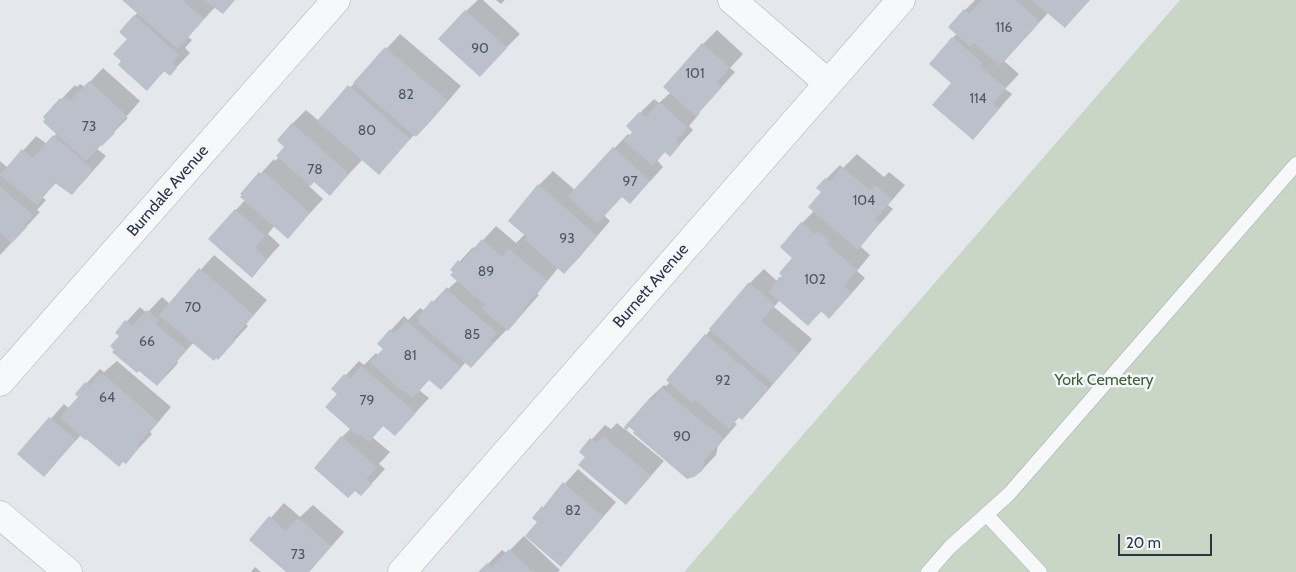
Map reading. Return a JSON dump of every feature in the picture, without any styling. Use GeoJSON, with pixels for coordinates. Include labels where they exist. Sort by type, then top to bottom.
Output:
{"type":"FeatureCollection","features":[{"type":"Feature","properties":{"kind":"street","name":"Burndale Avenue"},"geometry":{"type":"LineString","coordinates":[[0,382],[336,0]]}},
{"type":"Feature","properties":{"kind":"street"},"geometry":{"type":"LineString","coordinates":[[732,0],[828,83]]}},
{"type":"Feature","properties":{"kind":"street","name":"Burnett Avenue"},"geometry":{"type":"LineString","coordinates":[[402,572],[901,0]]}},
{"type":"Feature","properties":{"kind":"street"},"geometry":{"type":"LineString","coordinates":[[0,515],[68,572]]}},
{"type":"Feature","properties":{"kind":"lane"},"geometry":{"type":"LineString","coordinates":[[928,572],[950,547],[1009,494],[1296,164]]}},
{"type":"Feature","properties":{"kind":"lane"},"geometry":{"type":"LineString","coordinates":[[986,514],[1040,572]]}},
{"type":"Feature","properties":{"kind":"green space","name":"York Cemetery"},"geometry":{"type":"Polygon","coordinates":[[[1180,0],[1296,0],[1296,572],[684,572],[1180,0]]]}},
{"type":"Feature","properties":{"kind":"building"},"geometry":{"type":"Polygon","coordinates":[[[122,0],[182,0],[204,19],[178,49],[122,0]]]}},
{"type":"Feature","properties":{"kind":"building"},"geometry":{"type":"Polygon","coordinates":[[[204,0],[235,0],[223,14],[204,0]]]}},
{"type":"Feature","properties":{"kind":"building"},"geometry":{"type":"Polygon","coordinates":[[[982,0],[1016,0],[1040,22],[1000,66],[974,43],[970,47],[948,27],[964,9],[969,14],[982,0]]]}},
{"type":"Feature","properties":{"kind":"building"},"geometry":{"type":"Polygon","coordinates":[[[1032,0],[1089,0],[1065,28],[1032,0]]]}},
{"type":"Feature","properties":{"kind":"building"},"geometry":{"type":"Polygon","coordinates":[[[465,10],[507,48],[480,77],[438,39],[465,10]]]}},
{"type":"Feature","properties":{"kind":"building"},"geometry":{"type":"Polygon","coordinates":[[[134,15],[179,55],[172,63],[177,68],[170,76],[164,71],[147,91],[118,65],[121,61],[113,54],[127,39],[119,32],[134,15]]]}},
{"type":"Feature","properties":{"kind":"building"},"geometry":{"type":"Polygon","coordinates":[[[952,37],[982,63],[979,66],[1006,88],[993,104],[999,109],[973,140],[932,105],[951,83],[929,64],[952,37]]]}},
{"type":"Feature","properties":{"kind":"building"},"geometry":{"type":"Polygon","coordinates":[[[702,43],[730,68],[717,82],[722,87],[696,116],[663,87],[702,43]]]}},
{"type":"Feature","properties":{"kind":"building"},"geometry":{"type":"Polygon","coordinates":[[[385,47],[448,101],[416,137],[353,83],[385,47]]]}},
{"type":"Feature","properties":{"kind":"building"},"geometry":{"type":"Polygon","coordinates":[[[89,81],[127,116],[113,131],[115,133],[86,161],[43,122],[45,119],[43,117],[60,98],[62,100],[66,97],[70,101],[89,81]]]}},
{"type":"Feature","properties":{"kind":"building"},"geometry":{"type":"Polygon","coordinates":[[[348,85],[410,139],[379,175],[317,121],[348,85]]]}},
{"type":"Feature","properties":{"kind":"building"},"geometry":{"type":"Polygon","coordinates":[[[659,102],[687,127],[676,141],[680,145],[670,157],[665,152],[653,166],[624,141],[632,132],[626,126],[639,112],[646,117],[659,102]]]}},
{"type":"Feature","properties":{"kind":"building"},"geometry":{"type":"Polygon","coordinates":[[[292,123],[349,174],[330,196],[314,182],[311,186],[276,156],[284,147],[277,140],[292,123]]]}},
{"type":"Feature","properties":{"kind":"building"},"geometry":{"type":"Polygon","coordinates":[[[53,135],[93,170],[72,195],[55,183],[37,205],[0,175],[22,149],[33,158],[53,135]]]}},
{"type":"Feature","properties":{"kind":"building"},"geometry":{"type":"Polygon","coordinates":[[[613,147],[650,181],[630,204],[622,197],[597,224],[568,196],[613,147]]]}},
{"type":"Feature","properties":{"kind":"building"},"geometry":{"type":"Polygon","coordinates":[[[842,167],[870,191],[875,185],[892,200],[875,219],[880,223],[858,250],[808,207],[821,192],[816,188],[825,178],[830,182],[842,167]]]}},
{"type":"Feature","properties":{"kind":"building"},"geometry":{"type":"Polygon","coordinates":[[[263,171],[310,213],[288,239],[240,197],[242,195],[240,194],[259,172],[261,174],[263,171]]]}},
{"type":"Feature","properties":{"kind":"building"},"geometry":{"type":"Polygon","coordinates":[[[538,184],[597,236],[564,274],[525,240],[527,237],[508,221],[538,184]]]}},
{"type":"Feature","properties":{"kind":"building"},"geometry":{"type":"Polygon","coordinates":[[[0,187],[33,215],[24,225],[27,227],[12,243],[0,233],[0,187]]]}},
{"type":"Feature","properties":{"kind":"building"},"geometry":{"type":"Polygon","coordinates":[[[235,209],[265,236],[255,248],[267,260],[252,278],[208,239],[235,209]]]}},
{"type":"Feature","properties":{"kind":"building"},"geometry":{"type":"Polygon","coordinates":[[[801,222],[815,234],[817,231],[829,241],[827,244],[857,270],[844,286],[852,293],[829,319],[821,311],[808,326],[769,292],[779,277],[783,277],[779,273],[792,258],[780,247],[801,222]]]}},
{"type":"Feature","properties":{"kind":"building"},"geometry":{"type":"Polygon","coordinates":[[[482,239],[502,257],[509,249],[547,281],[524,308],[526,310],[508,331],[482,309],[485,305],[450,275],[453,272],[450,270],[458,260],[461,263],[482,239]]]}},
{"type":"Feature","properties":{"kind":"building"},"geometry":{"type":"Polygon","coordinates":[[[199,268],[254,315],[233,339],[235,341],[218,360],[216,358],[214,361],[159,315],[199,268]]]}},
{"type":"Feature","properties":{"kind":"building"},"geometry":{"type":"Polygon","coordinates":[[[749,282],[775,305],[761,321],[799,354],[773,384],[709,329],[749,282]]]}},
{"type":"Feature","properties":{"kind":"building"},"geometry":{"type":"Polygon","coordinates":[[[446,289],[497,333],[490,340],[494,343],[471,368],[418,322],[420,320],[417,318],[432,300],[434,303],[446,289]]]}},
{"type":"Feature","properties":{"kind":"building"},"geometry":{"type":"Polygon","coordinates":[[[147,310],[158,320],[155,324],[187,350],[157,386],[139,371],[137,373],[112,352],[114,350],[110,346],[119,336],[115,333],[125,320],[132,326],[147,310]]]}},
{"type":"Feature","properties":{"kind":"building"},"geometry":{"type":"Polygon","coordinates":[[[406,321],[461,368],[441,390],[429,380],[413,398],[402,391],[370,362],[383,349],[377,344],[390,329],[394,333],[406,321]]]}},
{"type":"Feature","properties":{"kind":"building"},"geometry":{"type":"Polygon","coordinates":[[[705,334],[769,389],[742,420],[739,417],[729,429],[695,400],[692,403],[666,380],[705,334]]]}},
{"type":"Feature","properties":{"kind":"building"},"geometry":{"type":"Polygon","coordinates":[[[361,366],[416,413],[395,436],[383,426],[369,442],[360,434],[358,436],[325,407],[337,394],[331,389],[344,374],[351,378],[361,366]]]}},
{"type":"Feature","properties":{"kind":"building"},"geometry":{"type":"Polygon","coordinates":[[[103,374],[158,422],[137,446],[139,448],[126,464],[123,462],[119,467],[60,417],[78,397],[75,394],[85,382],[91,387],[97,377],[103,374]]]}},
{"type":"Feature","properties":{"kind":"building"},"geometry":{"type":"Polygon","coordinates":[[[662,388],[724,438],[704,461],[702,471],[694,477],[687,479],[633,433],[634,431],[629,427],[627,430],[624,427],[650,398],[652,400],[662,388]]]}},
{"type":"Feature","properties":{"kind":"building"},"geometry":{"type":"Polygon","coordinates":[[[49,417],[76,440],[44,477],[17,454],[49,417]]]}},
{"type":"Feature","properties":{"kind":"building"},"geometry":{"type":"Polygon","coordinates":[[[341,436],[377,467],[366,479],[372,484],[361,496],[355,491],[348,498],[314,468],[341,436]]]}},
{"type":"Feature","properties":{"kind":"building"},"geometry":{"type":"Polygon","coordinates":[[[603,436],[651,476],[626,505],[578,465],[585,457],[579,452],[590,438],[597,443],[603,436]]]}},
{"type":"Feature","properties":{"kind":"building"},"geometry":{"type":"Polygon","coordinates":[[[563,482],[603,517],[561,567],[525,536],[537,522],[532,518],[542,506],[547,510],[544,506],[563,482]]]}},
{"type":"Feature","properties":{"kind":"building"},"geometry":{"type":"Polygon","coordinates":[[[269,516],[286,531],[298,518],[331,546],[309,572],[286,572],[249,540],[269,516]]]}},
{"type":"Feature","properties":{"kind":"building"},"geometry":{"type":"Polygon","coordinates":[[[509,549],[533,572],[478,572],[487,563],[492,567],[509,549]]]}}]}
